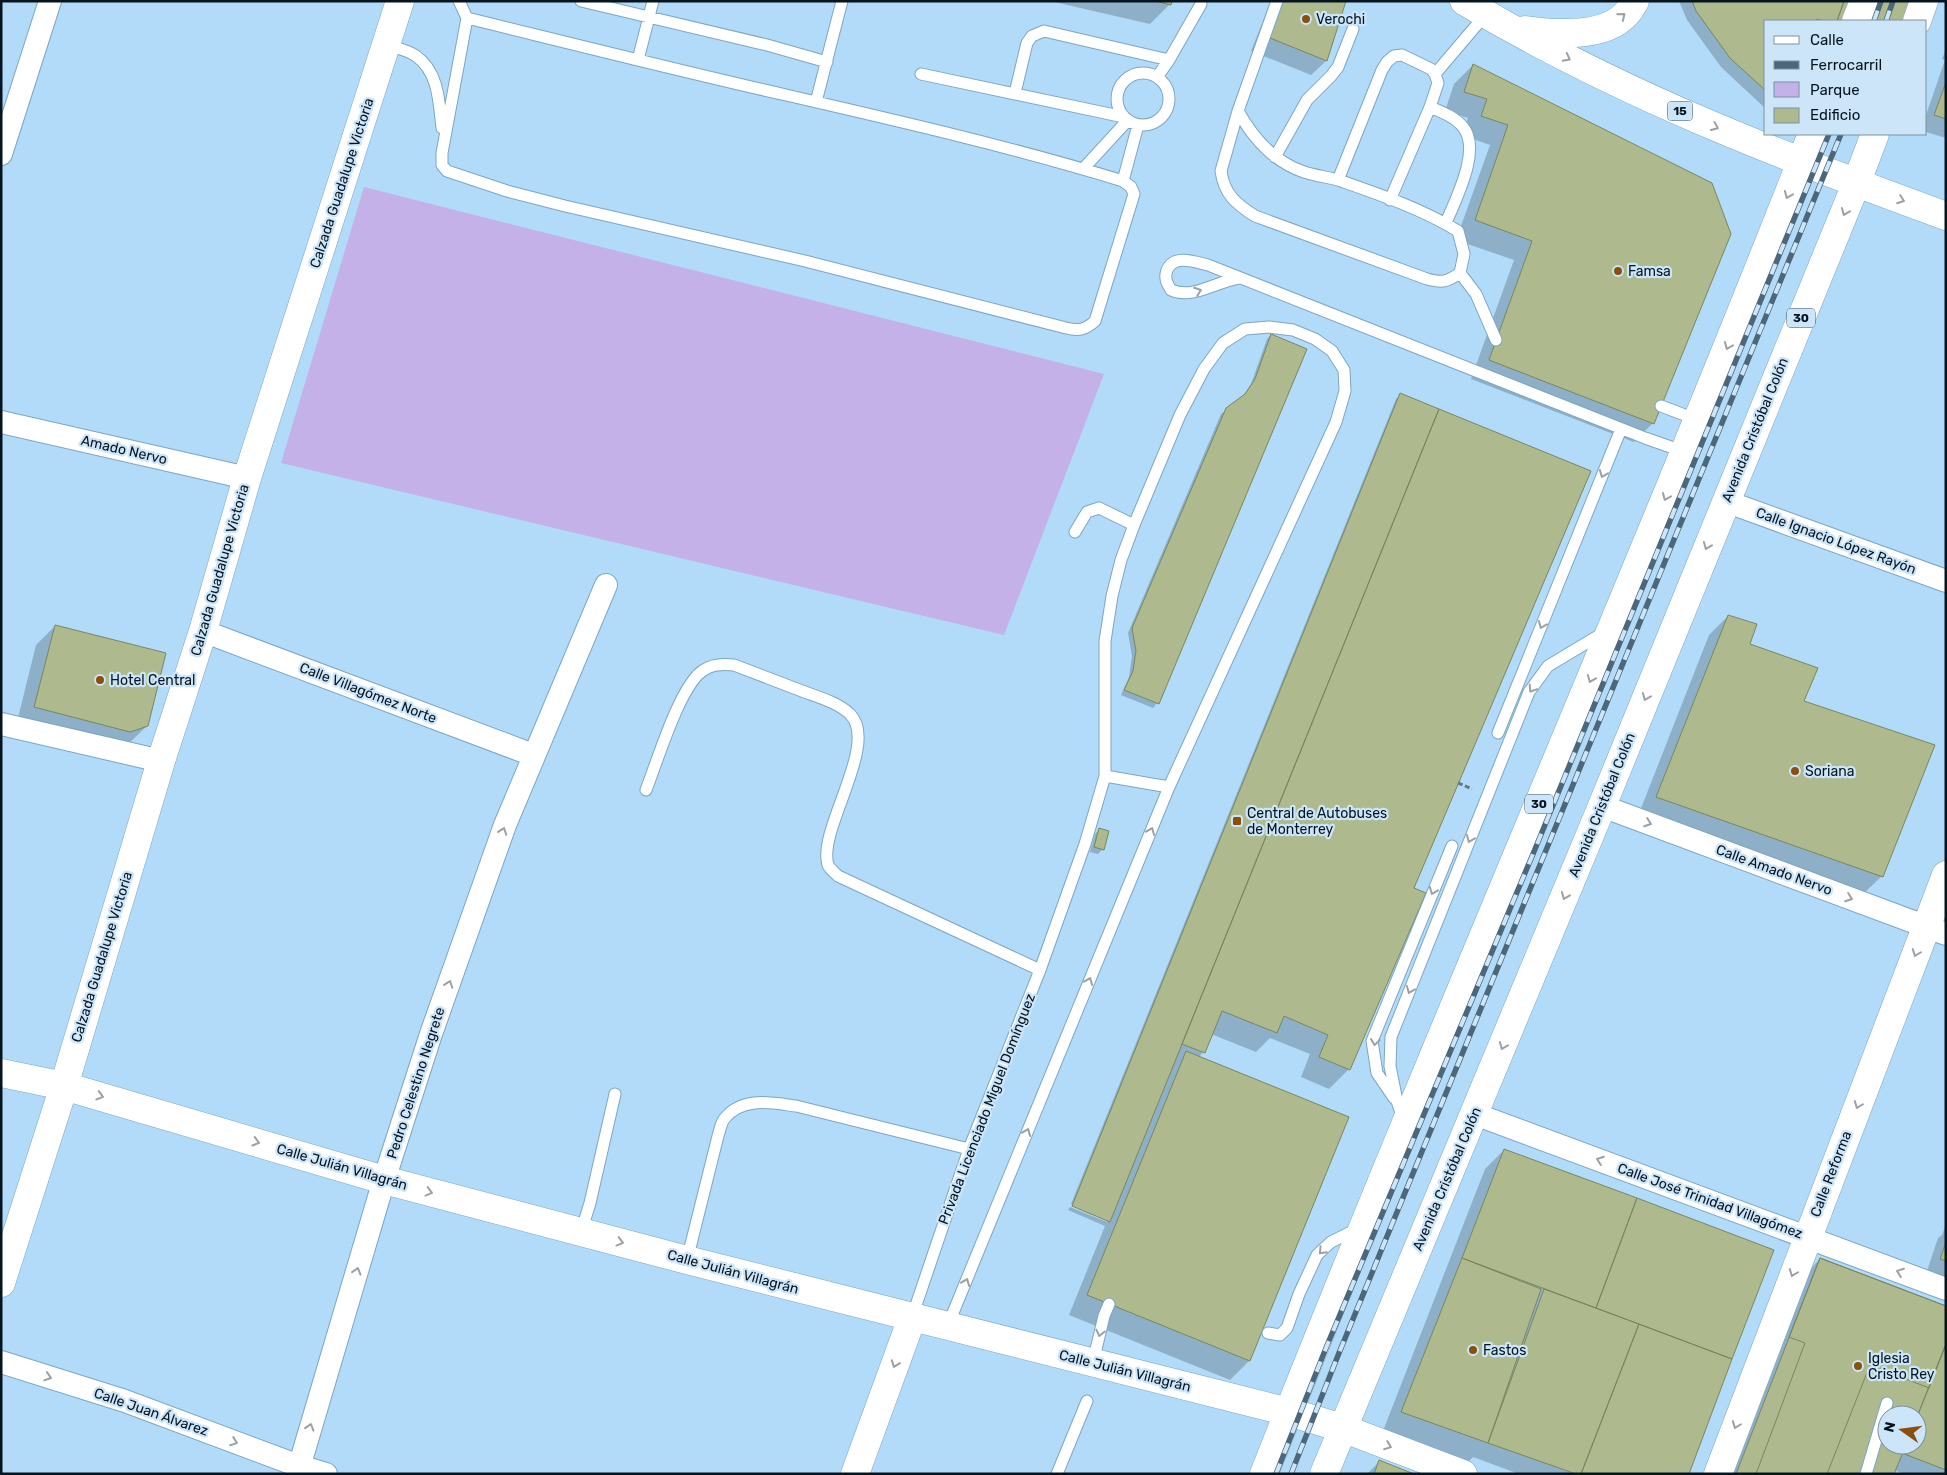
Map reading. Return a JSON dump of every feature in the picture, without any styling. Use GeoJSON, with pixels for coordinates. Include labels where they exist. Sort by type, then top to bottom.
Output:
{"type":"FeatureCollection","features":[{"type":"Feature","properties":{"kind":"main road","name":"Calzada Guadalupe Victoria"},"geometry":{"type":"LineString","coordinates":[[1,1283],[64,1086],[161,761],[203,631],[247,478],[400,1]]}},
{"type":"Feature","properties":{"kind":"main road"},"geometry":{"type":"LineString","coordinates":[[1486,15],[1546,33],[1590,31],[1608,26],[1626,15],[1635,1]]}},
{"type":"Feature","properties":{"kind":"main road"},"geometry":{"type":"LineString","coordinates":[[1856,20],[1864,1]]}},
{"type":"Feature","properties":{"kind":"main road"},"geometry":{"type":"LineString","coordinates":[[1917,20],[1924,1]]}},
{"type":"Feature","properties":{"kind":"main road","name":"15"},"geometry":{"type":"LineString","coordinates":[[1486,15],[1601,75],[1663,104],[1801,163],[1946,216]]}},
{"type":"Feature","properties":{"kind":"main road","name":"30"},"geometry":{"type":"LineString","coordinates":[[1264,1474],[1363,1226],[1401,1113],[1580,708],[1812,135]]}},
{"type":"Feature","properties":{"kind":"main road","name":"Avenida Cristóbal Colón"},"geometry":{"type":"LineString","coordinates":[[1324,1474],[1602,806],[1875,135]]}},
{"type":"Feature","properties":{"kind":"main road","name":"Calle Reforma"},"geometry":{"type":"LineString","coordinates":[[1718,1474],[1807,1237],[1936,930],[1946,875]]}},
{"type":"Feature","properties":{"kind":"main road","name":"Calle Julián Villagrán"},"geometry":{"type":"LineString","coordinates":[[1,1073],[64,1086],[384,1180],[687,1260],[1288,1412],[1342,1428],[1463,1474]]}},
{"type":"Feature","properties":{"kind":"main road"},"geometry":{"type":"LineString","coordinates":[[855,1474],[912,1318]]}},
{"type":"Feature","properties":{"kind":"street"},"geometry":{"type":"LineString","coordinates":[[1,154],[50,1]]}},
{"type":"Feature","properties":{"kind":"street","name":"Amado Nervo"},"geometry":{"type":"LineString","coordinates":[[1,422],[247,478]]}},
{"type":"Feature","properties":{"kind":"street","name":"Calle Ignacio López Rayón"},"geometry":{"type":"LineString","coordinates":[[1726,501],[1945,580]]}},
{"type":"Feature","properties":{"kind":"street","name":"Pedro Celestino Negrete"},"geometry":{"type":"LineString","coordinates":[[298,1470],[384,1180],[434,1025],[505,825],[606,585]]}},
{"type":"Feature","properties":{"kind":"street","name":"Calle Villagómez Norte"},"geometry":{"type":"LineString","coordinates":[[203,631],[533,755]]}},
{"type":"Feature","properties":{"kind":"street"},"geometry":{"type":"LineString","coordinates":[[1,724],[161,761]]}},
{"type":"Feature","properties":{"kind":"street","name":"Calle Amado Nervo"},"geometry":{"type":"LineString","coordinates":[[1602,806],[1936,930]]}},
{"type":"Feature","properties":{"kind":"street","name":"Calle José Trinidad Villagómez"},"geometry":{"type":"LineString","coordinates":[[1475,1114],[1946,1289]]}},
{"type":"Feature","properties":{"kind":"street","name":"Calle Juan Álvarez"},"geometry":{"type":"LineString","coordinates":[[1,1362],[125,1401],[298,1470],[326,1474]]}},
{"type":"Feature","properties":{"kind":"lane"},"geometry":{"type":"LineString","coordinates":[[459,1],[467,18]]}},
{"type":"Feature","properties":{"kind":"lane"},"geometry":{"type":"LineString","coordinates":[[467,18],[599,52],[1020,151],[1123,181],[1131,187],[1134,194],[1095,321],[1086,329],[1078,331],[805,261],[622,220],[507,191],[447,171],[442,165],[442,153],[467,18],[471,1]]}},
{"type":"Feature","properties":{"kind":"lane"},"geometry":{"type":"LineString","coordinates":[[581,1],[827,62]]}},
{"type":"Feature","properties":{"kind":"lane"},"geometry":{"type":"LineString","coordinates":[[638,60],[653,1]]}},
{"type":"Feature","properties":{"kind":"lane"},"geometry":{"type":"LineString","coordinates":[[816,102],[842,1]]}},
{"type":"Feature","properties":{"kind":"lane"},"geometry":{"type":"LineString","coordinates":[[1238,111],[1248,129],[1275,157],[1303,172],[1338,180],[1446,223],[1458,231],[1464,254],[1460,273],[1448,281],[1438,282],[1427,279],[1255,216],[1238,205],[1227,194],[1221,171],[1238,111],[1277,1]]}},
{"type":"Feature","properties":{"kind":"lane"},"geometry":{"type":"LineString","coordinates":[[1157,77],[1169,60],[1202,2]]}},
{"type":"Feature","properties":{"kind":"lane"},"geometry":{"type":"LineString","coordinates":[[1436,74],[1486,15]]}},
{"type":"Feature","properties":{"kind":"lane"},"geometry":{"type":"LineString","coordinates":[[1275,157],[1307,100],[1338,67],[1353,29]]}},
{"type":"Feature","properties":{"kind":"lane"},"geometry":{"type":"LineString","coordinates":[[1015,93],[1027,43],[1032,36],[1044,31],[1169,60]]}},
{"type":"Feature","properties":{"kind":"lane"},"geometry":{"type":"LineString","coordinates":[[387,45],[417,56],[426,67],[437,86],[444,139]]}},
{"type":"Feature","properties":{"kind":"lane"},"geometry":{"type":"LineString","coordinates":[[1338,180],[1382,70],[1394,56],[1402,55],[1431,69],[1436,74],[1438,83],[1430,107],[1390,200]]}},
{"type":"Feature","properties":{"kind":"lane"},"geometry":{"type":"LineString","coordinates":[[921,74],[1015,93],[1130,121],[1147,125],[1163,117],[1169,100],[1168,91],[1164,83],[1157,77],[1149,74],[1133,75],[1121,86],[1117,102],[1130,121],[1123,181]]}},
{"type":"Feature","properties":{"kind":"lane"},"geometry":{"type":"LineString","coordinates":[[1430,107],[1454,118],[1464,127],[1469,136],[1469,161],[1446,223]]}},
{"type":"Feature","properties":{"kind":"lane"},"geometry":{"type":"LineString","coordinates":[[1083,169],[1130,121]]}},
{"type":"Feature","properties":{"kind":"lane"},"geometry":{"type":"LineString","coordinates":[[1240,278],[1221,281],[1190,294],[1182,294],[1171,290],[1166,280],[1166,275],[1167,270],[1174,262],[1188,261],[1208,265],[1621,429],[1685,452]]}},
{"type":"Feature","properties":{"kind":"lane"},"geometry":{"type":"LineString","coordinates":[[1460,273],[1476,294],[1496,340]]}},
{"type":"Feature","properties":{"kind":"lane","name":"Privada Licenciado Miguel Domínguez"},"geometry":{"type":"LineString","coordinates":[[912,1318],[969,1149],[1066,901],[1105,776],[1105,641],[1112,596],[1121,560],[1134,525],[1180,415],[1204,370],[1223,342],[1245,329],[1269,327],[1293,330],[1315,340],[1332,351],[1344,370],[1346,391],[1336,422],[1169,787],[947,1327]]}},
{"type":"Feature","properties":{"kind":"lane"},"geometry":{"type":"LineString","coordinates":[[1661,406],[1698,420]]}},
{"type":"Feature","properties":{"kind":"lane"},"geometry":{"type":"LineString","coordinates":[[1498,733],[1621,429]]}},
{"type":"Feature","properties":{"kind":"lane"},"geometry":{"type":"LineString","coordinates":[[1075,532],[1088,512],[1098,508],[1134,525]]}},
{"type":"Feature","properties":{"kind":"lane"},"geometry":{"type":"LineString","coordinates":[[1401,1113],[1390,1066],[1391,1038],[1529,692],[1548,666],[1611,628]]}},
{"type":"Feature","properties":{"kind":"lane"},"geometry":{"type":"LineString","coordinates":[[646,790],[687,689],[694,678],[710,666],[720,664],[734,665],[834,703],[851,715],[859,730],[852,771],[832,829],[827,852],[828,866],[838,876],[1040,970]]}},
{"type":"Feature","properties":{"kind":"lane"},"geometry":{"type":"LineString","coordinates":[[1105,776],[1169,787]]}},
{"type":"Feature","properties":{"kind":"lane"},"geometry":{"type":"LineString","coordinates":[[1401,1113],[1377,1073],[1372,1041],[1452,846]]}},
{"type":"Feature","properties":{"kind":"lane"},"geometry":{"type":"LineString","coordinates":[[581,1232],[590,1203],[615,1094]]}},
{"type":"Feature","properties":{"kind":"lane"},"geometry":{"type":"LineString","coordinates":[[687,1260],[718,1136],[724,1119],[735,1108],[750,1103],[768,1102],[796,1106],[969,1149]]}},
{"type":"Feature","properties":{"kind":"lane"},"geometry":{"type":"LineString","coordinates":[[1268,1333],[1280,1335],[1286,1328],[1317,1255],[1331,1242],[1363,1226]]}},
{"type":"Feature","properties":{"kind":"lane"},"geometry":{"type":"LineString","coordinates":[[1093,1364],[1104,1316],[1109,1304]]}},
{"type":"Feature","properties":{"kind":"lane"},"geometry":{"type":"LineString","coordinates":[[1057,1474],[1087,1400]]}},
{"type":"Feature","properties":{"kind":"lane"},"geometry":{"type":"LineString","coordinates":[[1866,1474],[1887,1403]]}},
{"type":"Feature","properties":{"kind":"green space"},"geometry":{"type":"Polygon","coordinates":[[[364,187],[1104,374],[1004,635],[281,463],[364,187]]]}},
{"type":"Feature","properties":{"kind":"building"},"geometry":{"type":"Polygon","coordinates":[[[1155,1],[1172,1],[1171,5],[1155,1]]]}},
{"type":"Feature","properties":{"kind":"building","name":"Verochi"},"geometry":{"type":"Polygon","coordinates":[[[1279,1],[1346,1],[1327,61],[1265,36],[1279,1]]]}},
{"type":"Feature","properties":{"kind":"building"},"geometry":{"type":"Polygon","coordinates":[[[1692,1],[1844,1],[1837,20],[1764,20],[1764,89],[1730,58],[1696,11],[1692,1]]]}},
{"type":"Feature","properties":{"kind":"building"},"geometry":{"type":"Polygon","coordinates":[[[1844,1],[1931,1],[1923,20],[1837,20],[1844,1]]]}},
{"type":"Feature","properties":{"kind":"building","name":"Famsa"},"geometry":{"type":"Polygon","coordinates":[[[1473,64],[1712,183],[1731,234],[1654,424],[1489,360],[1532,241],[1475,220],[1508,125],[1481,116],[1487,99],[1464,92],[1473,64]]]}},
{"type":"Feature","properties":{"kind":"building"},"geometry":{"type":"Polygon","coordinates":[[[1946,82],[1946,119],[1934,115],[1946,82]]]}},
{"type":"Feature","properties":{"kind":"building"},"geometry":{"type":"Polygon","coordinates":[[[1271,334],[1307,349],[1159,704],[1124,690],[1133,671],[1136,651],[1132,628],[1226,408],[1245,394],[1255,379],[1271,334]]]}},
{"type":"Feature","properties":{"kind":"building"},"geometry":{"type":"Polygon","coordinates":[[[1400,393],[1439,409],[1110,1222],[1072,1206],[1400,393]]]}},
{"type":"Feature","properties":{"kind":"building"},"geometry":{"type":"Polygon","coordinates":[[[1439,409],[1591,471],[1414,888],[1426,893],[1350,1070],[1319,1057],[1328,1035],[1284,1016],[1277,1033],[1222,1011],[1205,1053],[1182,1044],[1439,409]]]}},
{"type":"Feature","properties":{"kind":"building","name":"Soriana"},"geometry":{"type":"Polygon","coordinates":[[[1728,615],[1757,624],[1750,644],[1818,668],[1804,701],[1935,745],[1883,877],[1656,797],[1728,615]]]}},
{"type":"Feature","properties":{"kind":"building","name":"Hotel Central"},"geometry":{"type":"Polygon","coordinates":[[[55,625],[166,653],[148,726],[130,732],[34,707],[55,625]]]}},
{"type":"Feature","properties":{"kind":"building"},"geometry":{"type":"Polygon","coordinates":[[[1099,828],[1109,831],[1104,850],[1094,847],[1099,828]]]}},
{"type":"Feature","properties":{"kind":"building"},"geometry":{"type":"Polygon","coordinates":[[[1186,1051],[1349,1117],[1250,1361],[1087,1295],[1186,1051]]]}},
{"type":"Feature","properties":{"kind":"building"},"geometry":{"type":"Polygon","coordinates":[[[1504,1149],[1637,1198],[1596,1308],[1462,1258],[1504,1149]]]}},
{"type":"Feature","properties":{"kind":"building"},"geometry":{"type":"Polygon","coordinates":[[[1637,1198],[1774,1250],[1732,1359],[1596,1308],[1637,1198]]]}},
{"type":"Feature","properties":{"kind":"building"},"geometry":{"type":"Polygon","coordinates":[[[1946,1242],[1946,1261],[1940,1259],[1946,1242]]]}},
{"type":"Feature","properties":{"kind":"building","name":"Fastos"},"geometry":{"type":"Polygon","coordinates":[[[1462,1258],[1541,1289],[1488,1443],[1401,1412],[1462,1258]]]}},
{"type":"Feature","properties":{"kind":"building","name":"Iglesia Cristo Rey"},"geometry":{"type":"Polygon","coordinates":[[[1820,1258],[1946,1306],[1946,1344],[1922,1405],[1877,1405],[1877,1455],[1902,1455],[1894,1474],[1736,1474],[1820,1258]]]}},
{"type":"Feature","properties":{"kind":"building","name":"Iglesia Cristo Rey"},"geometry":{"type":"Polygon","coordinates":[[[1820,1258],[1946,1306],[1946,1344],[1929,1388],[1870,1365],[1827,1474],[1756,1474],[1805,1343],[1789,1337],[1820,1258]]]}},
{"type":"Feature","properties":{"kind":"building"},"geometry":{"type":"Polygon","coordinates":[[[1544,1289],[1639,1324],[1581,1474],[1576,1474],[1488,1443],[1544,1289]]]}},
{"type":"Feature","properties":{"kind":"building"},"geometry":{"type":"Polygon","coordinates":[[[1639,1324],[1732,1359],[1689,1474],[1581,1474],[1639,1324]]]}},
{"type":"Feature","properties":{"kind":"building"},"geometry":{"type":"Polygon","coordinates":[[[1946,1344],[1946,1470],[1907,1455],[1927,1455],[1927,1405],[1922,1405],[1946,1344]]]}},
{"type":"Feature","properties":{"kind":"building"},"geometry":{"type":"Polygon","coordinates":[[[1379,1460],[1414,1474],[1374,1474],[1379,1460]]]}},
{"type":"Feature","properties":{"kind":"railway"},"geometry":{"type":"LineString","coordinates":[[1874,20],[1881,1]]}},
{"type":"Feature","properties":{"kind":"railway"},"geometry":{"type":"LineString","coordinates":[[1886,20],[1893,1]]}},
{"type":"Feature","properties":{"kind":"railway"},"geometry":{"type":"LineString","coordinates":[[1276,1474],[1326,1348],[1533,854],[1829,135]]}},
{"type":"Feature","properties":{"kind":"railway"},"geometry":{"type":"LineString","coordinates":[[1291,1474],[1339,1353],[1841,135]]}},
{"type":"Feature","properties":{"kind":"place","name":"Verochi"},"geometry":{"type":"Point","coordinates":[1306,19]}},
{"type":"Feature","properties":{"kind":"place","name":"Famsa"},"geometry":{"type":"Point","coordinates":[1618,271]}},
{"type":"Feature","properties":{"kind":"place","name":"Hotel Central"},"geometry":{"type":"Point","coordinates":[100,680]}},
{"type":"Feature","properties":{"kind":"place","name":"Soriana"},"geometry":{"type":"Point","coordinates":[1795,771]}},
{"type":"Feature","properties":{"kind":"place","name":"Central de Autobuses de Monterrey"},"geometry":{"type":"Point","coordinates":[1237,821]}},
{"type":"Feature","properties":{"kind":"place","name":"Fastos"},"geometry":{"type":"Point","coordinates":[1473,1350]}},
{"type":"Feature","properties":{"kind":"place","name":"Iglesia Cristo Rey"},"geometry":{"type":"Point","coordinates":[1858,1366]}}]}
